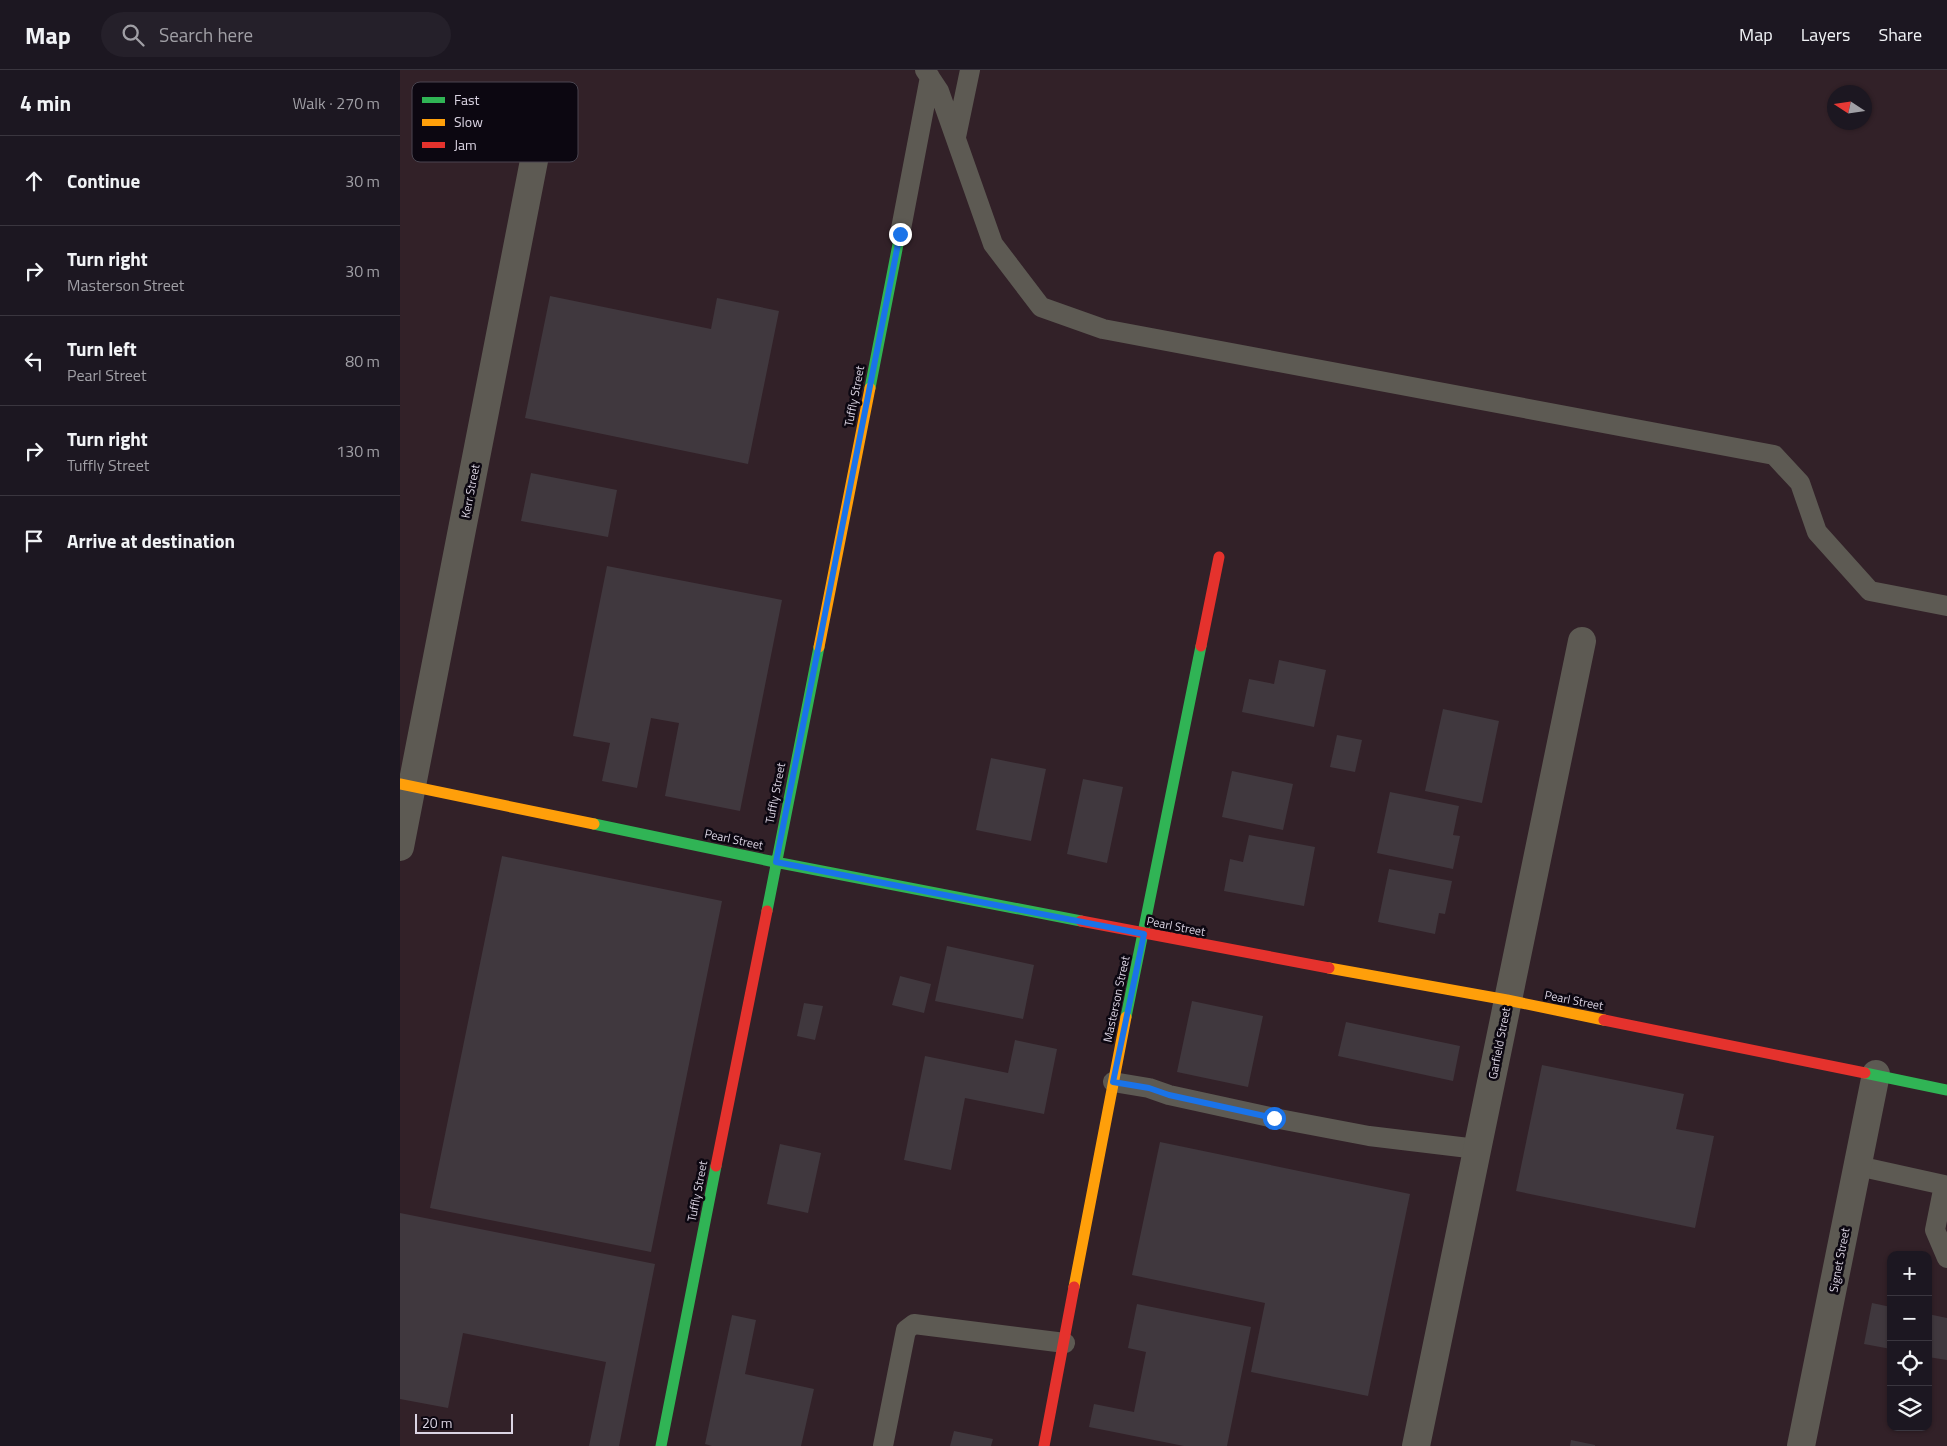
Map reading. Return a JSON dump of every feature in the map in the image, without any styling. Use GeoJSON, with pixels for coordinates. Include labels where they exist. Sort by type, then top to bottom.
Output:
{"type":"FeatureCollection","features":[{"type":"Feature","properties":{"kind":"street","name":"Kerr Street"},"geometry":{"type":"LineString","coordinates":[[400,847],[406,785],[533,162]]}},
{"type":"Feature","properties":{"kind":"street","name":"Tuffly Street"},"geometry":{"type":"LineString","coordinates":[[661,1446],[900,234]]}},
{"type":"Feature","properties":{"kind":"street","name":"Masterson Street"},"geometry":{"type":"LineString","coordinates":[[1044,1446],[1113,1082],[1219,557]]}},
{"type":"Feature","properties":{"kind":"street","name":"Garfield Street"},"geometry":{"type":"LineString","coordinates":[[1416,1446],[1582,641]]}},
{"type":"Feature","properties":{"kind":"street","name":"Pearl Street"},"geometry":{"type":"LineString","coordinates":[[406,785],[776,862],[1144,934],[1507,1000],[1947,1090]]}},
{"type":"Feature","properties":{"kind":"street","name":"Signet Street"},"geometry":{"type":"LineString","coordinates":[[1801,1446],[1876,1074]]}},
{"type":"Feature","properties":{"kind":"lane"},"geometry":{"type":"LineString","coordinates":[[956,137],[970,70]]}},
{"type":"Feature","properties":{"kind":"lane"},"geometry":{"type":"LineString","coordinates":[[927,73],[940,91],[993,244],[1041,307],[1103,329],[1774,455],[1800,483],[1817,532],[1870,591],[1947,606]]}},
{"type":"Feature","properties":{"kind":"lane"},"geometry":{"type":"LineString","coordinates":[[900,234],[927,73]]}},
{"type":"Feature","properties":{"kind":"lane"},"geometry":{"type":"LineString","coordinates":[[1113,1082],[1149,1088],[1169,1095],[1274,1118],[1368,1136],[1478,1149]]}},
{"type":"Feature","properties":{"kind":"lane"},"geometry":{"type":"LineString","coordinates":[[1858,1166],[1944,1185],[1935,1230],[1947,1258]]}},
{"type":"Feature","properties":{"kind":"lane"},"geometry":{"type":"LineString","coordinates":[[883,1446],[906,1330],[914,1324],[1065,1343]]}},
{"type":"Feature","properties":{"kind":"shaded area"},"geometry":{"type":"Polygon","coordinates":[[[400,70],[1947,70],[1947,1446],[400,1446],[400,70]]]}},
{"type":"Feature","properties":{"kind":"building"},"geometry":{"type":"Polygon","coordinates":[[[550,296],[711,329],[717,298],[779,311],[748,464],[525,418],[550,296]]]}},
{"type":"Feature","properties":{"kind":"building"},"geometry":{"type":"Polygon","coordinates":[[[531,473],[617,490],[608,537],[521,521],[531,473]]]}},
{"type":"Feature","properties":{"kind":"building"},"geometry":{"type":"Polygon","coordinates":[[[607,566],[782,600],[740,811],[665,796],[679,723],[651,718],[637,788],[602,781],[610,743],[573,736],[607,566]]]}},
{"type":"Feature","properties":{"kind":"building"},"geometry":{"type":"Polygon","coordinates":[[[1279,660],[1326,670],[1314,727],[1242,712],[1249,679],[1274,684],[1279,660]]]}},
{"type":"Feature","properties":{"kind":"building"},"geometry":{"type":"Polygon","coordinates":[[[1443,709],[1499,721],[1482,803],[1425,791],[1443,709]]]}},
{"type":"Feature","properties":{"kind":"building"},"geometry":{"type":"Polygon","coordinates":[[[1337,735],[1362,740],[1355,772],[1330,767],[1337,735]]]}},
{"type":"Feature","properties":{"kind":"building"},"geometry":{"type":"Polygon","coordinates":[[[991,758],[1046,769],[1031,841],[976,830],[991,758]]]}},
{"type":"Feature","properties":{"kind":"building"},"geometry":{"type":"Polygon","coordinates":[[[1232,771],[1293,784],[1283,830],[1222,817],[1232,771]]]}},
{"type":"Feature","properties":{"kind":"building"},"geometry":{"type":"Polygon","coordinates":[[[1083,779],[1123,787],[1107,863],[1067,854],[1083,779]]]}},
{"type":"Feature","properties":{"kind":"building"},"geometry":{"type":"Polygon","coordinates":[[[1390,792],[1459,806],[1453,835],[1460,836],[1453,869],[1377,853],[1390,792]]]}},
{"type":"Feature","properties":{"kind":"building"},"geometry":{"type":"Polygon","coordinates":[[[1249,835],[1315,847],[1304,906],[1224,891],[1230,859],[1243,862],[1249,835]]]}},
{"type":"Feature","properties":{"kind":"building"},"geometry":{"type":"Polygon","coordinates":[[[502,856],[722,901],[651,1252],[430,1208],[502,856]]]}},
{"type":"Feature","properties":{"kind":"building"},"geometry":{"type":"Polygon","coordinates":[[[1389,869],[1452,881],[1445,914],[1439,913],[1435,934],[1378,922],[1389,869]]]}},
{"type":"Feature","properties":{"kind":"building"},"geometry":{"type":"Polygon","coordinates":[[[947,946],[1034,965],[1023,1019],[935,1001],[947,946]]]}},
{"type":"Feature","properties":{"kind":"building"},"geometry":{"type":"Polygon","coordinates":[[[900,976],[931,984],[924,1013],[892,1005],[900,976]]]}},
{"type":"Feature","properties":{"kind":"building"},"geometry":{"type":"Polygon","coordinates":[[[1192,1001],[1263,1016],[1248,1087],[1177,1072],[1192,1001]]]}},
{"type":"Feature","properties":{"kind":"building"},"geometry":{"type":"Polygon","coordinates":[[[804,1003],[823,1006],[815,1040],[797,1036],[804,1003]]]}},
{"type":"Feature","properties":{"kind":"building"},"geometry":{"type":"Polygon","coordinates":[[[1346,1022],[1460,1046],[1453,1081],[1338,1056],[1346,1022]]]}},
{"type":"Feature","properties":{"kind":"building"},"geometry":{"type":"Polygon","coordinates":[[[1015,1040],[1057,1049],[1044,1114],[965,1098],[951,1170],[904,1160],[925,1056],[1008,1073],[1015,1040]]]}},
{"type":"Feature","properties":{"kind":"building"},"geometry":{"type":"Polygon","coordinates":[[[1542,1065],[1684,1094],[1676,1129],[1714,1136],[1695,1228],[1516,1191],[1542,1065]]]}},
{"type":"Feature","properties":{"kind":"building"},"geometry":{"type":"Polygon","coordinates":[[[1160,1142],[1410,1194],[1368,1396],[1251,1372],[1265,1303],[1132,1275],[1160,1142]]]}},
{"type":"Feature","properties":{"kind":"building"},"geometry":{"type":"Polygon","coordinates":[[[780,1144],[821,1153],[808,1213],[767,1204],[780,1144]]]}},
{"type":"Feature","properties":{"kind":"building"},"geometry":{"type":"Polygon","coordinates":[[[400,1213],[655,1264],[619,1446],[589,1446],[606,1362],[463,1333],[448,1408],[400,1399],[400,1213]]]}},
{"type":"Feature","properties":{"kind":"building"},"geometry":{"type":"Polygon","coordinates":[[[1872,1303],[1887,1306],[1887,1348],[1864,1344],[1872,1303]]]}},
{"type":"Feature","properties":{"kind":"building"},"geometry":{"type":"Polygon","coordinates":[[[1137,1304],[1251,1327],[1227,1446],[1184,1446],[1089,1427],[1094,1404],[1134,1412],[1146,1352],[1128,1348],[1137,1304]]]}},
{"type":"Feature","properties":{"kind":"building"},"geometry":{"type":"Polygon","coordinates":[[[732,1315],[756,1320],[745,1374],[814,1389],[801,1446],[712,1446],[705,1444],[732,1315]]]}},
{"type":"Feature","properties":{"kind":"building"},"geometry":{"type":"Polygon","coordinates":[[[1932,1315],[1947,1318],[1947,1360],[1932,1358],[1932,1315]]]}},
{"type":"Feature","properties":{"kind":"building"},"geometry":{"type":"Polygon","coordinates":[[[954,1431],[993,1439],[991,1446],[950,1446],[954,1431]]]}},
{"type":"Feature","properties":{"kind":"building"},"geometry":{"type":"Polygon","coordinates":[[[1571,1440],[1595,1445],[1595,1446],[1570,1446],[1571,1440]]]}},
{"type":"Feature","properties":{"kind":"traffic: fast"},"geometry":{"type":"LineString","coordinates":[[870,388],[900,234]]}},
{"type":"Feature","properties":{"kind":"traffic: fast"},"geometry":{"type":"LineString","coordinates":[[1126,1017],[1201,646]]}},
{"type":"Feature","properties":{"kind":"traffic: fast"},"geometry":{"type":"LineString","coordinates":[[767,911],[819,647]]}},
{"type":"Feature","properties":{"kind":"traffic: fast"},"geometry":{"type":"LineString","coordinates":[[594,824],[775,862],[1081,921]]}},
{"type":"Feature","properties":{"kind":"traffic: fast"},"geometry":{"type":"LineString","coordinates":[[1865,1073],[1947,1090]]}},
{"type":"Feature","properties":{"kind":"traffic: fast"},"geometry":{"type":"LineString","coordinates":[[661,1446],[716,1166]]}},
{"type":"Feature","properties":{"kind":"traffic: slow"},"geometry":{"type":"LineString","coordinates":[[819,647],[870,388]]}},
{"type":"Feature","properties":{"kind":"traffic: slow"},"geometry":{"type":"LineString","coordinates":[[400,784],[594,824]]}},
{"type":"Feature","properties":{"kind":"traffic: slow"},"geometry":{"type":"LineString","coordinates":[[1329,968],[1507,1000],[1604,1020]]}},
{"type":"Feature","properties":{"kind":"traffic: slow"},"geometry":{"type":"LineString","coordinates":[[1074,1287],[1126,1017]]}},
{"type":"Feature","properties":{"kind":"traffic: jam"},"geometry":{"type":"LineString","coordinates":[[1201,646],[1219,557]]}},
{"type":"Feature","properties":{"kind":"traffic: jam"},"geometry":{"type":"LineString","coordinates":[[716,1166],[767,911]]}},
{"type":"Feature","properties":{"kind":"traffic: jam"},"geometry":{"type":"LineString","coordinates":[[1081,921],[1329,968]]}},
{"type":"Feature","properties":{"kind":"traffic: jam"},"geometry":{"type":"LineString","coordinates":[[1604,1020],[1865,1073]]}},
{"type":"Feature","properties":{"kind":"traffic: jam"},"geometry":{"type":"LineString","coordinates":[[1044,1446],[1074,1287]]}},
{"type":"Feature","properties":{"kind":"route"},"geometry":{"type":"LineString","coordinates":[[900,234],[776,862],[1144,934],[1113,1082],[1149,1088],[1169,1095],[1274,1118]]}}]}
